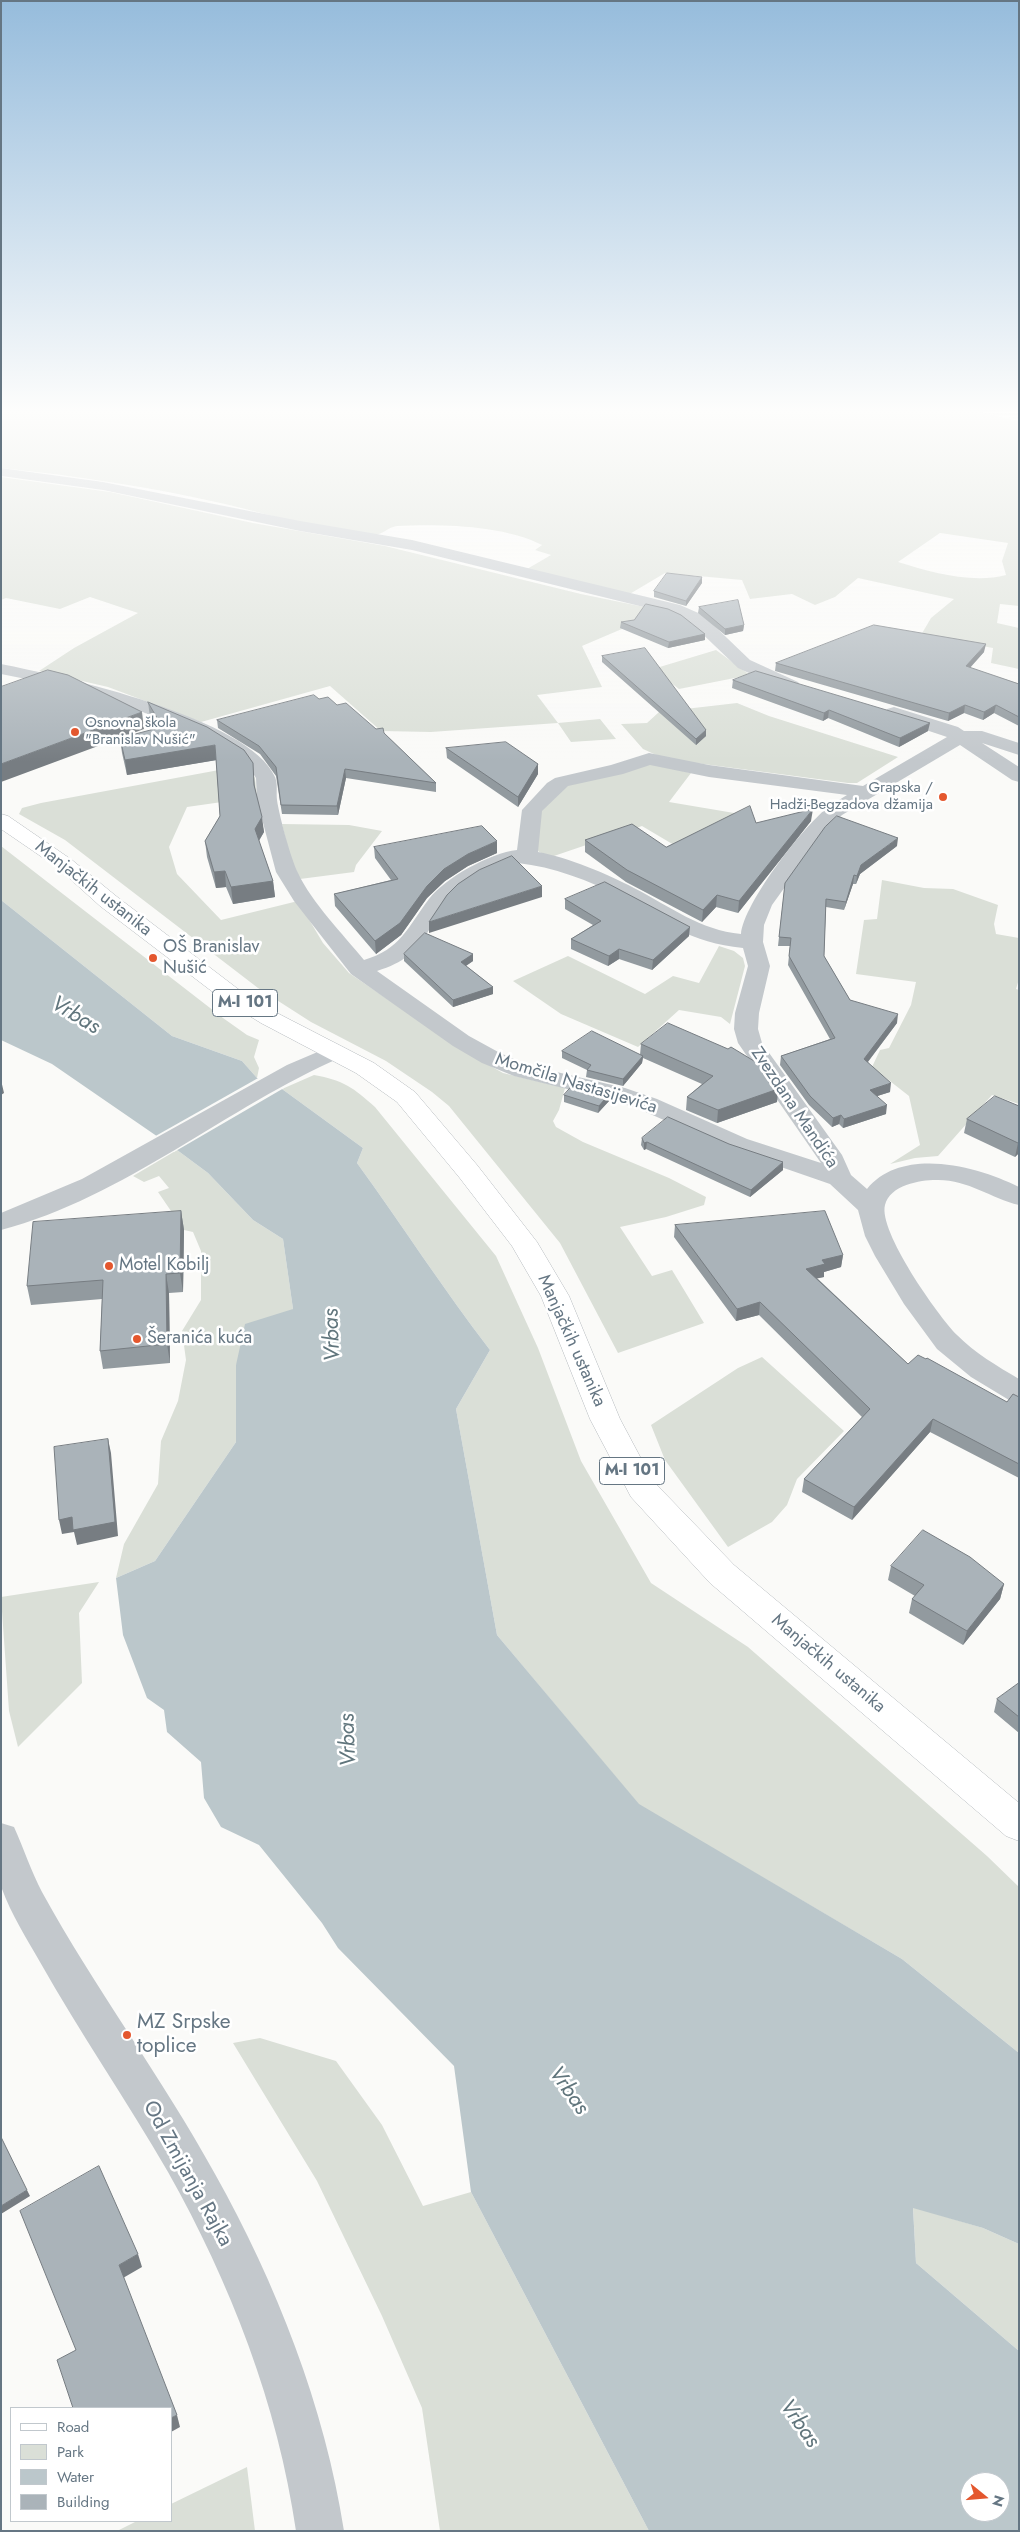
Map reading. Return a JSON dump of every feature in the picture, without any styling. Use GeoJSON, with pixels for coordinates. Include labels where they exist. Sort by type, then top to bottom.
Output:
{"type":"FeatureCollection","features":[{"type":"Feature","properties":{"kind":"main road","name":"Manjačkih ustanika"},"geometry":{"type":"LineString","coordinates":[[1,820],[65,864],[108,901],[230,994],[269,1018],[365,1068],[406,1097],[524,1242],[556,1296],[605,1419],[642,1489],[722,1574],[1019,1824]]}},
{"type":"Feature","properties":{"kind":"street"},"geometry":{"type":"LineString","coordinates":[[301,526],[412,545],[674,609],[696,619],[744,664],[783,684],[811,691]]}},
{"type":"Feature","properties":{"kind":"street","name":"Momčila Nastasijevića"},"geometry":{"type":"LineString","coordinates":[[1,669],[47,678],[127,699],[217,736],[254,760],[266,778],[267,800],[286,872],[318,918],[359,969],[461,1041],[491,1058],[523,1071],[616,1093],[648,1104],[738,1144],[839,1178]]}},
{"type":"Feature","properties":{"kind":"street"},"geometry":{"type":"LineString","coordinates":[[876,708],[931,724],[960,737],[1019,776]]}},
{"type":"Feature","properties":{"kind":"street"},"geometry":{"type":"LineString","coordinates":[[960,737],[982,737],[1019,749]]}},
{"type":"Feature","properties":{"kind":"street","name":"Zvezdana Mandića"},"geometry":{"type":"LineString","coordinates":[[870,1207],[839,1178],[834,1161],[750,1043],[747,1036],[747,1014],[759,966],[752,942],[753,925],[761,906],[788,866],[816,830],[834,811],[960,737]]}},
{"type":"Feature","properties":{"kind":"street"},"geometry":{"type":"LineString","coordinates":[[527,856],[532,810],[554,787],[562,782],[616,770],[649,759],[709,771],[865,792]]}},
{"type":"Feature","properties":{"kind":"street"},"geometry":{"type":"LineString","coordinates":[[359,969],[382,962],[401,952],[411,942],[437,902],[449,890],[470,876],[506,859],[527,856],[588,875],[625,891],[700,933],[721,939],[752,942]]}},
{"type":"Feature","properties":{"kind":"street"},"geometry":{"type":"LineString","coordinates":[[1,1222],[79,1192],[334,1052]]}},
{"type":"Feature","properties":{"kind":"street"},"geometry":{"type":"LineString","coordinates":[[1019,1198],[976,1178],[943,1172],[928,1172],[913,1174],[882,1187],[870,1207],[872,1220],[882,1244],[911,1295],[947,1342],[982,1370],[1019,1392]]}},
{"type":"Feature","properties":{"kind":"street","name":"Od Zmijanja Rajka"},"geometry":{"type":"LineString","coordinates":[[1,1840],[9,1864],[46,1936],[86,2007],[177,2149],[234,2257],[271,2347],[305,2450],[320,2531]]}},
{"type":"Feature","properties":{"kind":"green space"},"geometry":{"type":"Polygon","coordinates":[[[1,526],[271,526],[385,546],[581,594],[664,611],[582,646],[602,687],[537,695],[558,723],[431,732],[381,731],[330,686],[201,722],[108,687],[39,671],[74,648],[138,613],[90,597],[60,609],[6,598],[1,600],[1,526]]]}},
{"type":"Feature","properties":{"kind":"green space"},"geometry":{"type":"Polygon","coordinates":[[[317,526],[397,526],[376,535],[317,526]]]}},
{"type":"Feature","properties":{"kind":"green space"},"geometry":{"type":"Polygon","coordinates":[[[454,526],[1019,526],[1019,606],[1000,604],[997,623],[1019,628],[1019,669],[991,663],[993,648],[921,635],[931,618],[954,599],[858,578],[835,597],[815,605],[792,594],[750,599],[742,580],[665,573],[628,595],[527,569],[551,555],[535,550],[542,545],[509,533],[454,526]],[[940,533],[898,562],[951,576],[979,578],[1006,575],[1002,561],[1008,543],[940,533]]]}},
{"type":"Feature","properties":{"kind":"green space"},"geometry":{"type":"Polygon","coordinates":[[[716,650],[750,675],[679,689],[653,669],[716,650]]]}},
{"type":"Feature","properties":{"kind":"green space"},"geometry":{"type":"Polygon","coordinates":[[[737,703],[769,716],[898,757],[857,783],[848,783],[665,759],[643,749],[621,724],[647,723],[659,712],[737,703]]]}},
{"type":"Feature","properties":{"kind":"green space"},"geometry":{"type":"Polygon","coordinates":[[[600,719],[616,739],[571,742],[558,723],[600,719]]]}},
{"type":"Feature","properties":{"kind":"green space"},"geometry":{"type":"Polygon","coordinates":[[[649,763],[691,773],[669,802],[740,814],[674,845],[642,826],[551,857],[539,852],[535,846],[540,812],[570,783],[649,763]]]}},
{"type":"Feature","properties":{"kind":"green space"},"geometry":{"type":"Polygon","coordinates":[[[246,765],[255,778],[257,797],[187,807],[169,847],[177,874],[221,920],[298,901],[323,943],[349,973],[464,1051],[503,1073],[565,1088],[559,1110],[553,1121],[556,1127],[583,1142],[669,1178],[706,1197],[704,1205],[666,1217],[620,1227],[652,1276],[672,1270],[704,1323],[618,1353],[560,1243],[449,1106],[432,1092],[386,1061],[311,1022],[258,988],[65,840],[19,814],[22,808],[41,803],[246,765]]]}},
{"type":"Feature","properties":{"kind":"green space"},"geometry":{"type":"Polygon","coordinates":[[[282,824],[349,825],[382,831],[356,865],[354,872],[300,879],[290,858],[282,824]]]}},
{"type":"Feature","properties":{"kind":"green space"},"geometry":{"type":"Polygon","coordinates":[[[1,846],[223,1018],[247,1035],[259,1040],[254,1057],[259,1068],[257,1078],[242,1061],[172,1036],[1,900],[1,846]]]}},
{"type":"Feature","properties":{"kind":"green space"},"geometry":{"type":"Polygon","coordinates":[[[882,880],[924,888],[953,889],[998,905],[994,924],[996,934],[1019,938],[1019,979],[1016,989],[1019,990],[1019,1104],[992,1095],[938,1156],[915,1158],[890,1164],[920,1145],[909,1096],[872,1067],[880,1050],[889,1048],[911,1005],[916,982],[856,974],[864,920],[877,919],[882,880]]]}},
{"type":"Feature","properties":{"kind":"green space"},"geometry":{"type":"Polygon","coordinates":[[[719,946],[734,951],[743,958],[745,966],[730,1024],[721,1017],[679,1010],[638,1047],[561,1014],[513,981],[568,956],[645,994],[673,976],[699,983],[719,946]]]}},
{"type":"Feature","properties":{"kind":"green space"},"geometry":{"type":"Polygon","coordinates":[[[314,1075],[341,1082],[375,1107],[496,1256],[538,1348],[581,1461],[651,1583],[748,1647],[987,1856],[1019,1887],[1019,2053],[902,1959],[639,1805],[497,1635],[456,1409],[490,1350],[357,1163],[363,1148],[282,1089],[314,1075]]]}},
{"type":"Feature","properties":{"kind":"green space"},"geometry":{"type":"Polygon","coordinates":[[[177,1150],[208,1173],[253,1220],[283,1239],[293,1309],[236,1365],[236,1442],[155,1561],[116,1578],[124,1544],[158,1484],[161,1441],[178,1401],[186,1360],[182,1331],[201,1300],[201,1251],[193,1232],[184,1230],[158,1192],[169,1188],[159,1176],[144,1182],[133,1176],[177,1150]]]}},
{"type":"Feature","properties":{"kind":"green space"},"geometry":{"type":"Polygon","coordinates":[[[762,1357],[844,1431],[797,1479],[787,1505],[772,1522],[728,1547],[665,1460],[651,1425],[738,1368],[762,1357]]]}},
{"type":"Feature","properties":{"kind":"green space"},"geometry":{"type":"Polygon","coordinates":[[[99,1582],[79,1613],[82,1683],[18,1747],[9,1711],[1,1597],[99,1582]]]}},
{"type":"Feature","properties":{"kind":"green space"},"geometry":{"type":"Polygon","coordinates":[[[260,2038],[336,2061],[382,2125],[423,2206],[471,2192],[649,2531],[440,2531],[422,2408],[382,2316],[317,2181],[233,2043],[260,2038]]]}},
{"type":"Feature","properties":{"kind":"green space"},"geometry":{"type":"Polygon","coordinates":[[[913,2207],[983,2228],[1019,2244],[1019,2351],[916,2263],[913,2207]]]}},
{"type":"Feature","properties":{"kind":"green space"},"geometry":{"type":"Polygon","coordinates":[[[247,2467],[255,2531],[117,2531],[135,2522],[172,2522],[172,2504],[247,2467]]]}},
{"type":"Feature","properties":{"kind":"water","name":"Vrbas"},"geometry":{"type":"Polygon","coordinates":[[[1,900],[172,1036],[242,1061],[257,1078],[282,1089],[363,1148],[357,1163],[490,1350],[456,1409],[497,1635],[639,1804],[902,1959],[1019,2053],[1019,2244],[983,2228],[913,2208],[916,2263],[1019,2351],[1019,2531],[649,2531],[471,2192],[454,2066],[338,1948],[322,1923],[259,1845],[221,1827],[204,1798],[201,1762],[167,1732],[164,1710],[147,1698],[123,1635],[116,1578],[155,1561],[236,1442],[236,1365],[245,1324],[293,1309],[283,1239],[253,1220],[208,1173],[52,1064],[1,1040],[1,900]]]}},
{"type":"Feature","properties":{"kind":"pier"},"geometry":{"type":"Polygon","coordinates":[[[260,1077],[284,1088],[174,1152],[152,1138],[260,1077]]]}},
{"type":"Feature","properties":{"kind":"building"},"geometry":{"type":"Polygon","coordinates":[[[667,573],[702,577],[686,601],[654,591],[667,573]]]}},
{"type":"Feature","properties":{"kind":"building"},"geometry":{"type":"Polygon","coordinates":[[[738,600],[744,625],[725,629],[699,607],[738,600]]]}},
{"type":"Feature","properties":{"kind":"building"},"geometry":{"type":"Polygon","coordinates":[[[646,604],[668,609],[681,615],[705,634],[669,642],[621,622],[634,620],[646,604]]]}},
{"type":"Feature","properties":{"kind":"building"},"geometry":{"type":"Polygon","coordinates":[[[874,625],[986,644],[966,666],[1019,684],[1019,717],[996,705],[984,712],[965,705],[949,713],[776,663],[874,625]]]}},
{"type":"Feature","properties":{"kind":"building"},"geometry":{"type":"Polygon","coordinates":[[[645,648],[706,730],[696,739],[602,656],[645,648]]]}},
{"type":"Feature","properties":{"kind":"building"},"geometry":{"type":"Polygon","coordinates":[[[48,670],[68,675],[142,712],[1,764],[1,687],[48,670]]]}},
{"type":"Feature","properties":{"kind":"building"},"geometry":{"type":"Polygon","coordinates":[[[756,671],[930,723],[900,738],[829,710],[824,713],[733,680],[756,671]]]}},
{"type":"Feature","properties":{"kind":"building"},"geometry":{"type":"Polygon","coordinates":[[[314,695],[319,699],[328,697],[337,705],[346,703],[376,729],[383,728],[384,733],[436,783],[345,769],[337,806],[281,805],[276,767],[259,746],[217,720],[314,695]]]}},
{"type":"Feature","properties":{"kind":"building"},"geometry":{"type":"Polygon","coordinates":[[[148,702],[207,727],[244,750],[253,763],[254,785],[262,817],[255,829],[273,881],[231,887],[225,871],[214,872],[205,841],[220,816],[215,745],[125,760],[120,738],[162,727],[148,702]]]}},
{"type":"Feature","properties":{"kind":"building"},"geometry":{"type":"Polygon","coordinates":[[[506,742],[538,764],[518,797],[446,748],[506,742]]]}},
{"type":"Feature","properties":{"kind":"building"},"geometry":{"type":"Polygon","coordinates":[[[750,806],[756,823],[813,809],[739,901],[717,895],[703,910],[627,870],[585,840],[632,824],[666,847],[750,806]]]}},
{"type":"Feature","properties":{"kind":"building"},"geometry":{"type":"Polygon","coordinates":[[[837,816],[898,838],[861,865],[857,876],[854,875],[846,902],[826,899],[824,956],[850,1000],[898,1014],[864,1059],[891,1083],[870,1090],[887,1105],[844,1119],[841,1115],[833,1118],[810,1096],[781,1056],[835,1038],[789,956],[791,938],[779,937],[785,883],[825,827],[837,816]]]}},
{"type":"Feature","properties":{"kind":"building"},"geometry":{"type":"Polygon","coordinates":[[[482,826],[497,841],[468,854],[444,869],[427,886],[400,923],[375,941],[334,894],[398,879],[374,847],[482,826]]]}},
{"type":"Feature","properties":{"kind":"building"},"geometry":{"type":"Polygon","coordinates":[[[512,856],[542,886],[429,922],[447,895],[458,884],[479,870],[512,856]]]}},
{"type":"Feature","properties":{"kind":"building"},"geometry":{"type":"Polygon","coordinates":[[[605,882],[690,927],[653,960],[619,949],[609,956],[571,939],[601,921],[565,899],[605,882]]]}},
{"type":"Feature","properties":{"kind":"building"},"geometry":{"type":"Polygon","coordinates":[[[425,933],[473,954],[461,962],[493,987],[453,1000],[404,954],[425,933]]]}},
{"type":"Feature","properties":{"kind":"building"},"geometry":{"type":"Polygon","coordinates":[[[668,1023],[728,1049],[731,1047],[754,1061],[758,1060],[778,1089],[718,1110],[687,1097],[713,1076],[641,1044],[668,1023]]]}},
{"type":"Feature","properties":{"kind":"building"},"geometry":{"type":"Polygon","coordinates":[[[592,1031],[643,1056],[623,1079],[587,1070],[591,1065],[562,1051],[592,1031]]]}},
{"type":"Feature","properties":{"kind":"building"},"geometry":{"type":"Polygon","coordinates":[[[573,1085],[609,1094],[599,1106],[564,1095],[573,1085]]]}},
{"type":"Feature","properties":{"kind":"building"},"geometry":{"type":"Polygon","coordinates":[[[995,1096],[1019,1106],[1018,1143],[967,1119],[995,1096]]]}},
{"type":"Feature","properties":{"kind":"building"},"geometry":{"type":"Polygon","coordinates":[[[668,1117],[729,1144],[783,1162],[751,1190],[647,1142],[644,1143],[642,1138],[668,1117]]]}},
{"type":"Feature","properties":{"kind":"building"},"geometry":{"type":"Polygon","coordinates":[[[181,1211],[180,1273],[166,1274],[167,1344],[100,1351],[103,1280],[27,1286],[33,1222],[181,1211]]]}},
{"type":"Feature","properties":{"kind":"building"},"geometry":{"type":"Polygon","coordinates":[[[825,1211],[843,1255],[822,1260],[825,1264],[806,1269],[908,1364],[918,1355],[927,1358],[1007,1402],[1013,1394],[1019,1397],[1019,1464],[933,1419],[854,1507],[804,1479],[870,1409],[760,1302],[737,1309],[675,1225],[825,1211]]]}},
{"type":"Feature","properties":{"kind":"building"},"geometry":{"type":"Polygon","coordinates":[[[108,1439],[115,1522],[73,1530],[72,1517],[59,1520],[54,1447],[108,1439]]]}},
{"type":"Feature","properties":{"kind":"building"},"geometry":{"type":"Polygon","coordinates":[[[923,1530],[970,1557],[1004,1584],[967,1631],[912,1599],[924,1585],[891,1566],[923,1530]]]}},
{"type":"Feature","properties":{"kind":"building"},"geometry":{"type":"Polygon","coordinates":[[[1019,1683],[1019,1717],[997,1699],[1019,1683]]]}},
{"type":"Feature","properties":{"kind":"building"},"geometry":{"type":"Polygon","coordinates":[[[1,2137],[27,2190],[1,2206],[1,2137]]]}},
{"type":"Feature","properties":{"kind":"building"},"geometry":{"type":"Polygon","coordinates":[[[99,2166],[138,2254],[119,2265],[177,2415],[172,2418],[172,2407],[73,2407],[57,2360],[76,2350],[20,2211],[99,2166]]]}},
{"type":"Feature","properties":{"kind":"place","name":"Osnovna škola \"Branislav Nušić\""},"geometry":{"type":"Point","coordinates":[75,732]}},
{"type":"Feature","properties":{"kind":"place","name":"Grapska / Hadži-Begzadova džamija"},"geometry":{"type":"Point","coordinates":[943,797]}},
{"type":"Feature","properties":{"kind":"place","name":"OŠ Branislav Nušić"},"geometry":{"type":"Point","coordinates":[153,958]}},
{"type":"Feature","properties":{"kind":"place","name":"Motel Kobilj"},"geometry":{"type":"Point","coordinates":[109,1266]}},
{"type":"Feature","properties":{"kind":"place","name":"Šeranića kuća"},"geometry":{"type":"Point","coordinates":[137,1339]}},
{"type":"Feature","properties":{"kind":"place","name":"MZ Srpske toplice"},"geometry":{"type":"Point","coordinates":[127,2035]}}]}
